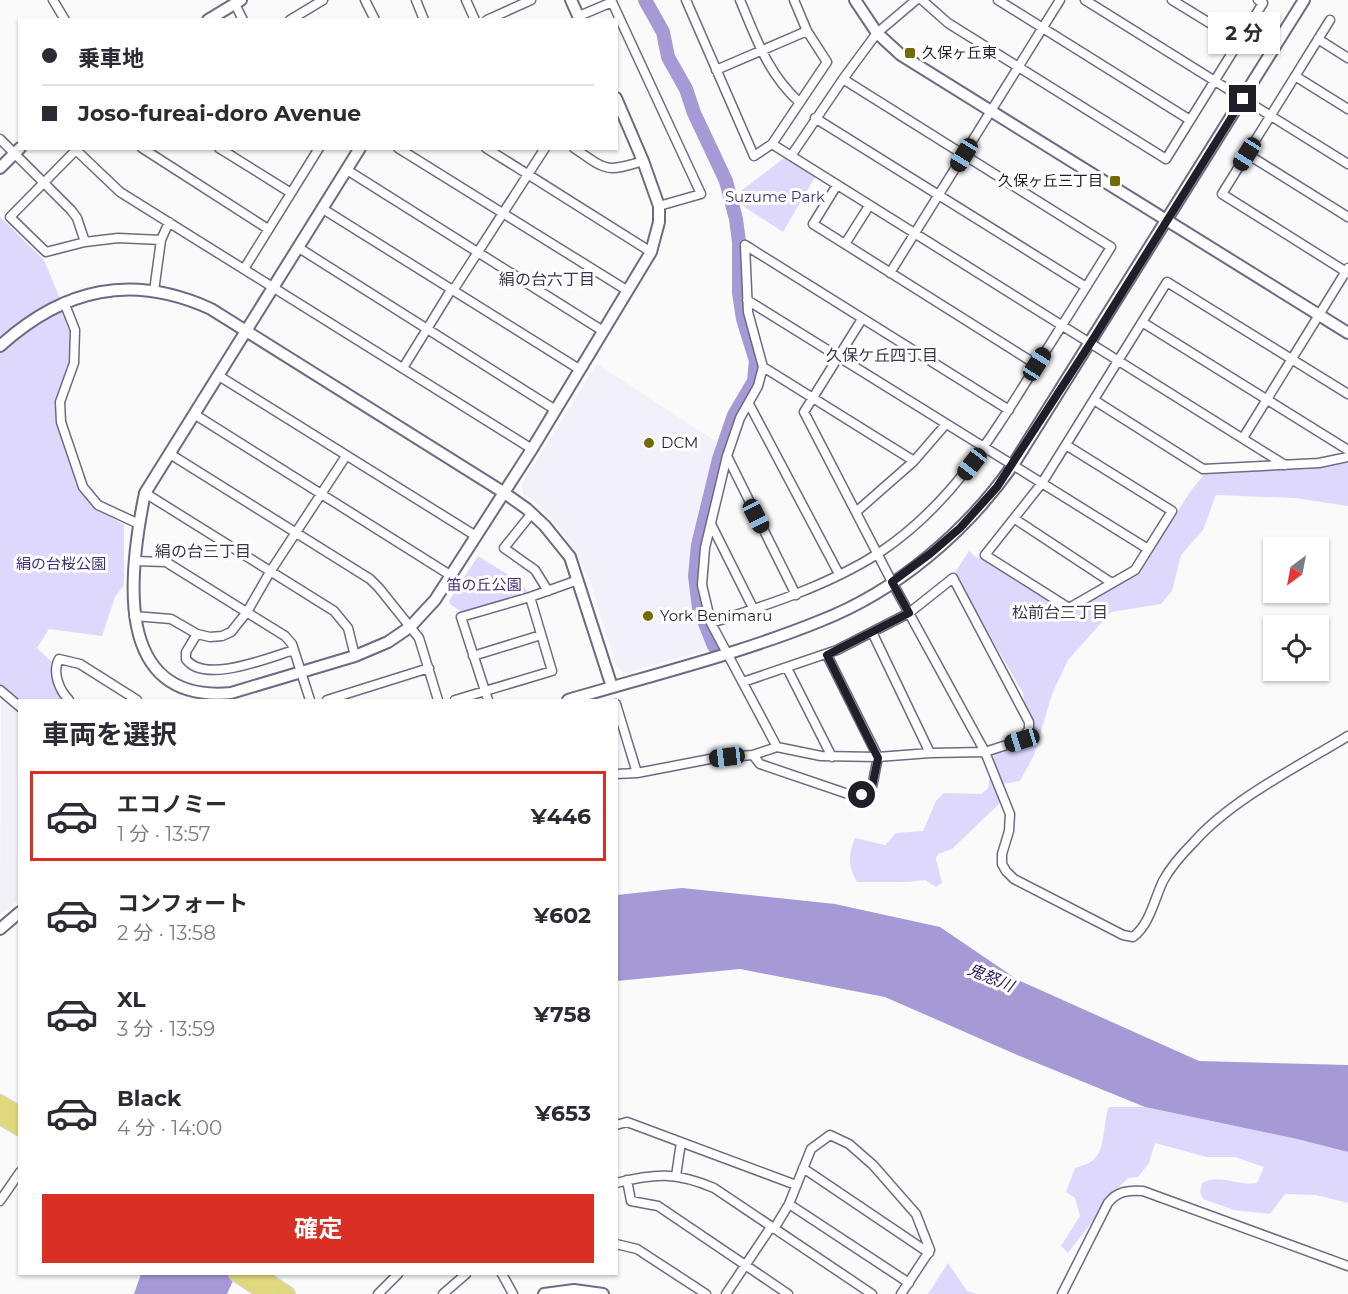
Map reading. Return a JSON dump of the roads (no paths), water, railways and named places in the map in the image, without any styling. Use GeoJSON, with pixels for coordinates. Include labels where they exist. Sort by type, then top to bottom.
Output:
{"type":"FeatureCollection","features":[{"type":"Feature","properties":{"kind":"main road"},"geometry":{"type":"LineString","coordinates":[[0,1102],[18,1113]]}},
{"type":"Feature","properties":{"kind":"main road"},"geometry":{"type":"LineString","coordinates":[[0,1117],[18,1128]]}},
{"type":"Feature","properties":{"kind":"main road"},"geometry":{"type":"LineString","coordinates":[[238,1275],[267,1294]]}},
{"type":"Feature","properties":{"kind":"main road"},"geometry":{"type":"LineString","coordinates":[[260,1275],[288,1294]]}},
{"type":"Feature","properties":{"kind":"street"},"geometry":{"type":"LineString","coordinates":[[53,0],[64,18]]}},
{"type":"Feature","properties":{"kind":"street"},"geometry":{"type":"LineString","coordinates":[[293,18],[323,0]]}},
{"type":"Feature","properties":{"kind":"street"},"geometry":{"type":"LineString","coordinates":[[365,0],[374,18]]}},
{"type":"Feature","properties":{"kind":"street"},"geometry":{"type":"LineString","coordinates":[[416,0],[423,18]]}},
{"type":"Feature","properties":{"kind":"street"},"geometry":{"type":"LineString","coordinates":[[466,0],[474,18]]}},
{"type":"Feature","properties":{"kind":"street"},"geometry":{"type":"LineString","coordinates":[[491,18],[518,3],[531,0]]}},
{"type":"Feature","properties":{"kind":"street"},"geometry":{"type":"LineString","coordinates":[[571,0],[577,18],[612,2],[701,194],[660,207]]}},
{"type":"Feature","properties":{"kind":"street"},"geometry":{"type":"LineString","coordinates":[[686,0],[754,156],[772,144],[827,62],[807,31],[794,0]]}},
{"type":"Feature","properties":{"kind":"street"},"geometry":{"type":"LineString","coordinates":[[740,0],[771,70],[783,88],[799,102]]}},
{"type":"Feature","properties":{"kind":"street"},"geometry":{"type":"LineString","coordinates":[[855,0],[877,33],[901,55],[1348,333]]}},
{"type":"Feature","properties":{"kind":"street"},"geometry":{"type":"LineString","coordinates":[[791,156],[815,118],[877,33],[916,0]]}},
{"type":"Feature","properties":{"kind":"street"},"geometry":{"type":"LineString","coordinates":[[922,0],[948,23],[1166,159],[1263,3],[1258,0]]}},
{"type":"Feature","properties":{"kind":"street"},"geometry":{"type":"LineString","coordinates":[[998,0],[1190,120]]}},
{"type":"Feature","properties":{"kind":"street"},"geometry":{"type":"LineString","coordinates":[[890,273],[1060,0]]}},
{"type":"Feature","properties":{"kind":"street"},"geometry":{"type":"LineString","coordinates":[[1085,0],[1348,164]]}},
{"type":"Feature","properties":{"kind":"street"},"geometry":{"type":"LineString","coordinates":[[1172,0],[1239,41]]}},
{"type":"Feature","properties":{"kind":"street"},"geometry":{"type":"LineString","coordinates":[[571,699],[728,654],[822,621],[892,582],[960,528],[997,487],[1013,465],[1304,0]]}},
{"type":"Feature","properties":{"kind":"street"},"geometry":{"type":"LineString","coordinates":[[211,18],[238,2],[242,18]]}},
{"type":"Feature","properties":{"kind":"street"},"geometry":{"type":"LineString","coordinates":[[1243,438],[1347,270],[1222,194],[1330,20]]}},
{"type":"Feature","properties":{"kind":"street"},"geometry":{"type":"LineString","coordinates":[[716,70],[807,31]]}},
{"type":"Feature","properties":{"kind":"street"},"geometry":{"type":"LineString","coordinates":[[1318,39],[1348,58]]}},
{"type":"Feature","properties":{"kind":"street"},"geometry":{"type":"LineString","coordinates":[[1296,76],[1348,109]]}},
{"type":"Feature","properties":{"kind":"street"},"geometry":{"type":"LineString","coordinates":[[711,623],[796,595],[839,574],[879,553],[922,518],[960,480],[985,448],[1111,247],[843,79]]}},
{"type":"Feature","properties":{"kind":"street"},"geometry":{"type":"LineString","coordinates":[[359,150],[146,493],[134,561],[134,616],[142,649],[164,675],[178,685],[196,692],[231,693],[355,656],[388,642],[410,627],[435,600],[532,449],[554,409],[651,252],[659,222],[660,207],[618,103]]}},
{"type":"Feature","properties":{"kind":"street"},"geometry":{"type":"LineString","coordinates":[[815,118],[1086,287]]}},
{"type":"Feature","properties":{"kind":"street"},"geometry":{"type":"LineString","coordinates":[[0,139],[17,151],[76,218],[85,242]]}},
{"type":"Feature","properties":{"kind":"street"},"geometry":{"type":"LineString","coordinates":[[772,144],[1285,465]]}},
{"type":"Feature","properties":{"kind":"street"},"geometry":{"type":"LineString","coordinates":[[76,150],[10,217],[46,252],[85,242],[118,238],[161,240]]}},
{"type":"Feature","properties":{"kind":"street"},"geometry":{"type":"LineString","coordinates":[[78,150],[120,192],[532,449]]}},
{"type":"Feature","properties":{"kind":"street"},"geometry":{"type":"LineString","coordinates":[[145,150],[268,229]]}},
{"type":"Feature","properties":{"kind":"street"},"geometry":{"type":"LineString","coordinates":[[222,150],[291,193]]}},
{"type":"Feature","properties":{"kind":"street"},"geometry":{"type":"LineString","coordinates":[[244,268],[315,150]]}},
{"type":"Feature","properties":{"kind":"street"},"geometry":{"type":"LineString","coordinates":[[401,150],[628,291]]}},
{"type":"Feature","properties":{"kind":"street"},"geometry":{"type":"LineString","coordinates":[[489,150],[651,252]]}},
{"type":"Feature","properties":{"kind":"street"},"geometry":{"type":"LineString","coordinates":[[403,368],[451,290],[456,286],[544,150]]}},
{"type":"Feature","properties":{"kind":"street"},"geometry":{"type":"LineString","coordinates":[[577,150],[609,169],[618,169],[643,161]]}},
{"type":"Feature","properties":{"kind":"street"},"geometry":{"type":"LineString","coordinates":[[0,168],[17,151]]}},
{"type":"Feature","properties":{"kind":"street"},"geometry":{"type":"LineString","coordinates":[[1247,154],[1348,217]]}},
{"type":"Feature","properties":{"kind":"street"},"geometry":{"type":"LineString","coordinates":[[347,170],[603,331]]}},
{"type":"Feature","properties":{"kind":"street"},"geometry":{"type":"LineString","coordinates":[[837,185],[813,224],[1037,364]]}},
{"type":"Feature","properties":{"kind":"street"},"geometry":{"type":"LineString","coordinates":[[844,244],[869,206]]}},
{"type":"Feature","properties":{"kind":"street"},"geometry":{"type":"LineString","coordinates":[[323,209],[579,369]]}},
{"type":"Feature","properties":{"kind":"street"},"geometry":{"type":"LineString","coordinates":[[154,291],[161,240],[169,222]]}},
{"type":"Feature","properties":{"kind":"street"},"geometry":{"type":"LineString","coordinates":[[777,747],[711,623],[702,585],[705,548],[727,456],[740,418],[762,376],[763,367],[748,312],[745,245],[1008,410]]}},
{"type":"Feature","properties":{"kind":"street"},"geometry":{"type":"LineString","coordinates":[[298,248],[554,409]]}},
{"type":"Feature","properties":{"kind":"street"},"geometry":{"type":"LineString","coordinates":[[1066,445],[1172,511],[1136,570],[1069,608],[985,555],[1042,483],[1167,282],[1348,394]]}},
{"type":"Feature","properties":{"kind":"street"},"geometry":{"type":"LineString","coordinates":[[0,346],[20,327],[42,313],[64,302],[94,293],[127,290],[154,291],[185,297],[212,309],[503,492],[532,513],[570,557],[615,699]]}},
{"type":"Feature","properties":{"kind":"street"},"geometry":{"type":"LineString","coordinates":[[747,300],[1148,549]]}},
{"type":"Feature","properties":{"kind":"street"},"geometry":{"type":"LineString","coordinates":[[64,302],[75,330],[74,363],[60,402],[61,422],[83,487],[98,505],[139,524]]}},
{"type":"Feature","properties":{"kind":"street"},"geometry":{"type":"LineString","coordinates":[[862,319],[804,412],[892,582],[985,752],[1010,814],[1009,831],[1002,854],[1002,864],[1006,871],[1017,880],[1130,937],[1144,926],[1164,879],[1195,840],[1214,822],[1258,791],[1348,736]]}},
{"type":"Feature","properties":{"kind":"street"},"geometry":{"type":"LineString","coordinates":[[1142,322],[1348,450]]}},
{"type":"Feature","properties":{"kind":"street"},"geometry":{"type":"LineString","coordinates":[[763,367],[914,460]]}},
{"type":"Feature","properties":{"kind":"street"},"geometry":{"type":"LineString","coordinates":[[219,376],[476,536]]}},
{"type":"Feature","properties":{"kind":"street"},"geometry":{"type":"LineString","coordinates":[[1094,400],[1203,469],[1320,463],[1348,457]]}},
{"type":"Feature","properties":{"kind":"street"},"geometry":{"type":"LineString","coordinates":[[749,404],[839,574]]}},
{"type":"Feature","properties":{"kind":"street"},"geometry":{"type":"LineString","coordinates":[[194,414],[450,575]]}},
{"type":"Feature","properties":{"kind":"street"},"geometry":{"type":"LineString","coordinates":[[856,512],[914,460],[946,424]]}},
{"type":"Feature","properties":{"kind":"street"},"geometry":{"type":"LineString","coordinates":[[170,454],[370,579],[380,588],[419,638],[438,699]]}},
{"type":"Feature","properties":{"kind":"street"},"geometry":{"type":"LineString","coordinates":[[134,616],[171,619],[197,634],[210,637],[222,636],[231,632],[346,456]]}},
{"type":"Feature","properties":{"kind":"street"},"geometry":{"type":"LineString","coordinates":[[727,456],[796,595]]}},
{"type":"Feature","properties":{"kind":"street"},"geometry":{"type":"LineString","coordinates":[[146,493],[334,611],[348,628],[355,656]]}},
{"type":"Feature","properties":{"kind":"street"},"geometry":{"type":"LineString","coordinates":[[532,513],[504,548],[535,570],[548,591]]}},
{"type":"Feature","properties":{"kind":"street"},"geometry":{"type":"LineString","coordinates":[[1015,519],[1112,583]]}},
{"type":"Feature","properties":{"kind":"street"},"geometry":{"type":"LineString","coordinates":[[711,524],[754,610]]}},
{"type":"Feature","properties":{"kind":"street"},"geometry":{"type":"LineString","coordinates":[[134,561],[166,562],[285,636],[292,644],[310,699]]}},
{"type":"Feature","properties":{"kind":"street"},"geometry":{"type":"LineString","coordinates":[[618,774],[637,773],[715,758],[753,755],[777,747],[832,757],[878,758],[930,753],[985,752],[1022,740],[1029,729],[1029,722],[953,578],[909,613],[827,655],[743,682]]}},
{"type":"Feature","properties":{"kind":"street"},"geometry":{"type":"LineString","coordinates":[[486,696],[461,617],[578,580]]}},
{"type":"Feature","properties":{"kind":"street"},"geometry":{"type":"LineString","coordinates":[[463,699],[486,696],[552,671],[530,597]]}},
{"type":"Feature","properties":{"kind":"street"},"geometry":{"type":"LineString","coordinates":[[872,632],[930,753]]}},
{"type":"Feature","properties":{"kind":"street"},"geometry":{"type":"LineString","coordinates":[[197,634],[186,652],[186,659],[192,665],[207,669],[232,668],[294,650]]}},
{"type":"Feature","properties":{"kind":"street"},"geometry":{"type":"LineString","coordinates":[[473,656],[542,635]]}},
{"type":"Feature","properties":{"kind":"street"},"geometry":{"type":"LineString","coordinates":[[753,755],[760,764],[851,795],[862,795],[872,787],[878,758],[827,655]]}},
{"type":"Feature","properties":{"kind":"street"},"geometry":{"type":"LineString","coordinates":[[68,699],[58,684],[56,665],[59,659],[80,664],[135,699]]}},
{"type":"Feature","properties":{"kind":"street"},"geometry":{"type":"LineString","coordinates":[[330,699],[429,668]]}},
{"type":"Feature","properties":{"kind":"street"},"geometry":{"type":"LineString","coordinates":[[787,668],[832,757]]}},
{"type":"Feature","properties":{"kind":"street"},"geometry":{"type":"LineString","coordinates":[[0,690],[18,705]]}},
{"type":"Feature","properties":{"kind":"street"},"geometry":{"type":"LineString","coordinates":[[618,709],[637,773]]}},
{"type":"Feature","properties":{"kind":"street"},"geometry":{"type":"LineString","coordinates":[[0,928],[18,914]]}},
{"type":"Feature","properties":{"kind":"street"},"geometry":{"type":"LineString","coordinates":[[618,1124],[627,1122],[796,1185]]}},
{"type":"Feature","properties":{"kind":"street"},"geometry":{"type":"LineString","coordinates":[[726,1294],[789,1204],[811,1149],[830,1135],[849,1144],[873,1165],[916,1214],[930,1250],[901,1294]]}},
{"type":"Feature","properties":{"kind":"street"},"geometry":{"type":"LineString","coordinates":[[676,1176],[681,1142]]}},
{"type":"Feature","properties":{"kind":"street"},"geometry":{"type":"LineString","coordinates":[[803,1168],[929,1253]]}},
{"type":"Feature","properties":{"kind":"street"},"geometry":{"type":"LineString","coordinates":[[0,1201],[18,1175]]}},
{"type":"Feature","properties":{"kind":"street"},"geometry":{"type":"LineString","coordinates":[[618,1182],[653,1175],[676,1176],[692,1179],[714,1188],[872,1294]]}},
{"type":"Feature","properties":{"kind":"street"},"geometry":{"type":"LineString","coordinates":[[627,1180],[631,1200],[658,1206],[788,1294]]}},
{"type":"Feature","properties":{"kind":"street"},"geometry":{"type":"LineString","coordinates":[[1062,1294],[1108,1203],[1113,1196],[1127,1191],[1143,1191],[1348,1266]]}},
{"type":"Feature","properties":{"kind":"street"},"geometry":{"type":"LineString","coordinates":[[789,1204],[909,1283]]}},
{"type":"Feature","properties":{"kind":"street"},"geometry":{"type":"LineString","coordinates":[[618,1245],[637,1249],[706,1294]]}},
{"type":"Feature","properties":{"kind":"street"},"geometry":{"type":"LineString","coordinates":[[378,1294],[398,1275]]}},
{"type":"Feature","properties":{"kind":"street"},"geometry":{"type":"LineString","coordinates":[[443,1294],[465,1275]]}},
{"type":"Feature","properties":{"kind":"street"},"geometry":{"type":"LineString","coordinates":[[503,1275],[513,1294]]}},
{"type":"Feature","properties":{"kind":"street"},"geometry":{"type":"LineString","coordinates":[[544,1294],[574,1290],[603,1294]]}},
{"type":"Feature","properties":{"kind":"water","name":"鬼怒川"},"geometry":{"type":"Polygon","coordinates":[[[682,888],[835,904],[940,927],[1018,980],[1199,1061],[1348,1065],[1348,1152],[1145,1107],[1015,1054],[885,997],[740,969],[618,981],[618,895],[682,888]]]}},
{"type":"Feature","properties":{"kind":"water"},"geometry":{"type":"Polygon","coordinates":[[[141,1275],[236,1275],[227,1294],[134,1294],[141,1275]]]}},
{"type":"Feature","properties":{"kind":"waterway"},"geometry":{"type":"LineString","coordinates":[[645,0],[663,32],[668,57],[686,89],[694,113],[726,181],[736,219],[739,242],[739,293],[743,319],[756,361],[754,381],[734,415],[719,459],[698,545],[695,576],[699,608],[714,646]]}},
{"type":"Feature","properties":{"kind":"place","name":"久保ヶ丘東"},"geometry":{"type":"Point","coordinates":[910,53]}},
{"type":"Feature","properties":{"kind":"place","name":"久保ヶ丘三丁目"},"geometry":{"type":"Point","coordinates":[1115,181]}},
{"type":"Feature","properties":{"kind":"place","name":"DCM"},"geometry":{"type":"Point","coordinates":[649,443]}},
{"type":"Feature","properties":{"kind":"place","name":"York Benimaru"},"geometry":{"type":"Point","coordinates":[648,616]}},
{"type":"Feature","properties":{"kind":"district","name":"絹の台六丁目"},"geometry":{"type":"Point","coordinates":[547,279]}},
{"type":"Feature","properties":{"kind":"district","name":"久保ケ丘四丁目"},"geometry":{"type":"Point","coordinates":[882,355]}},
{"type":"Feature","properties":{"kind":"district","name":"絹の台三丁目"},"geometry":{"type":"Point","coordinates":[203,551]}},
{"type":"Feature","properties":{"kind":"district","name":"松前台三丁目"},"geometry":{"type":"Point","coordinates":[1060,612]}},
{"type":"Feature","properties":{"kind":"park label","name":"Suzume Park"},"geometry":{"type":"Point","coordinates":[775,197]}},
{"type":"Feature","properties":{"kind":"park label","name":"絹の台桜公園"},"geometry":{"type":"Point","coordinates":[61,564]}},
{"type":"Feature","properties":{"kind":"park label","name":"笛の丘公園"},"geometry":{"type":"Point","coordinates":[484,585]}}]}
